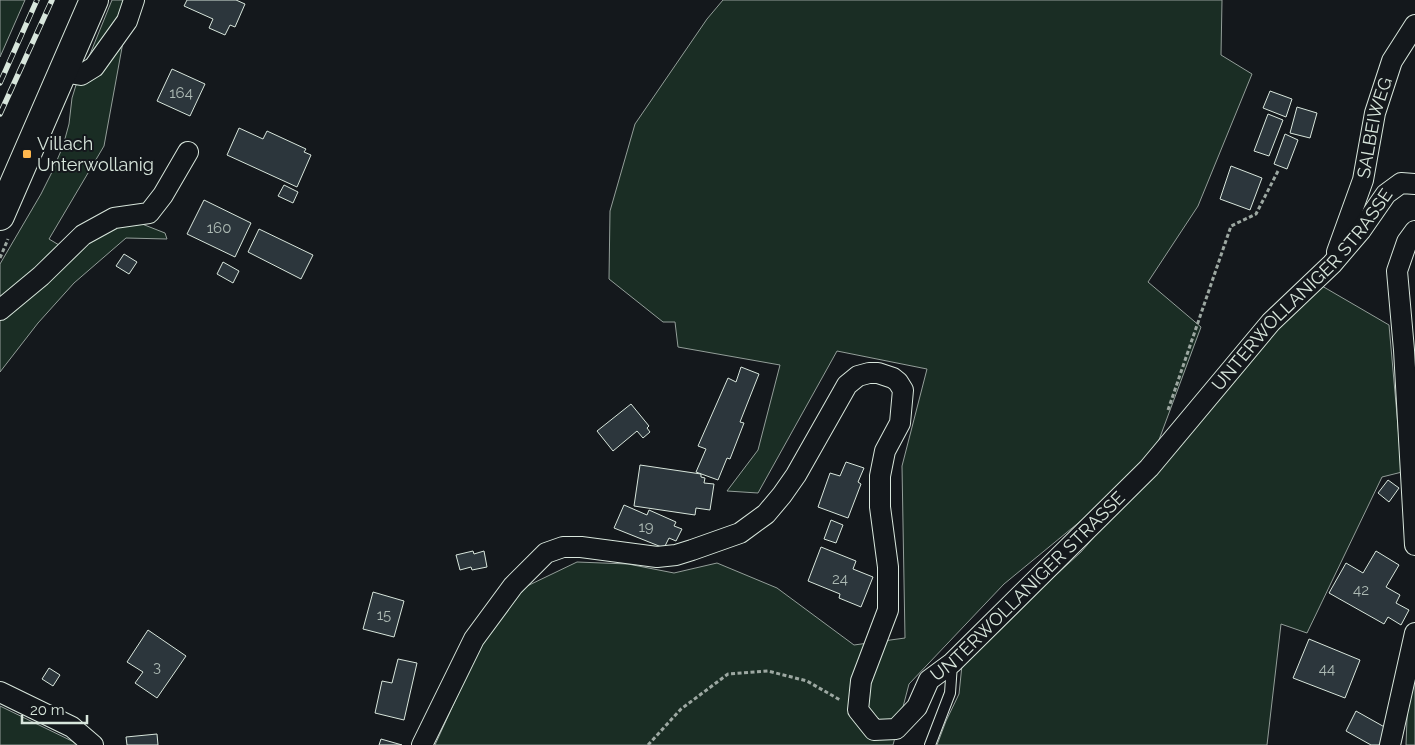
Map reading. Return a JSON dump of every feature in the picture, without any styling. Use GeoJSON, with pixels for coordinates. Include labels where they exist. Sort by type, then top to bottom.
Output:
{"type":"FeatureCollection","features":[{"type":"Feature","properties":{"kind":"main road"},"geometry":{"type":"LineString","coordinates":[[0,216],[94,0]]}},
{"type":"Feature","properties":{"kind":"street"},"geometry":{"type":"LineString","coordinates":[[63,72],[81,75],[94,67],[127,20],[134,0]]}},
{"type":"Feature","properties":{"kind":"street","name":"SALBEIWEG"},"geometry":{"type":"LineString","coordinates":[[1332,264],[1362,180],[1374,113],[1392,61],[1415,25]]}},
{"type":"Feature","properties":{"kind":"street"},"geometry":{"type":"LineString","coordinates":[[0,310],[41,276],[83,234],[114,218],[148,213],[163,195],[188,152]]}},
{"type":"Feature","properties":{"kind":"street","name":"UNTERWOLLANIGER STRASSE"},"geometry":{"type":"LineString","coordinates":[[858,710],[874,730],[896,729],[917,707],[929,680],[952,663],[1149,468],[1271,322],[1332,264],[1361,230],[1386,194],[1401,183],[1414,182]]}},
{"type":"Feature","properties":{"kind":"street"},"geometry":{"type":"LineString","coordinates":[[1415,231],[1407,242],[1397,270],[1404,350],[1415,545]]}},
{"type":"Feature","properties":{"kind":"street"},"geometry":{"type":"LineString","coordinates":[[422,745],[474,639],[513,586],[546,553],[563,547],[581,547],[657,557],[676,555],[740,534],[766,514],[782,495],[796,475],[847,385],[858,376],[878,373],[887,375],[898,382],[902,390],[903,399],[900,423],[885,451],[880,476],[880,507],[888,568],[888,610],[860,681],[858,710]]}},
{"type":"Feature","properties":{"kind":"street"},"geometry":{"type":"LineString","coordinates":[[1390,745],[1415,632]]}},
{"type":"Feature","properties":{"kind":"street"},"geometry":{"type":"LineString","coordinates":[[0,692],[72,727],[93,745]]}},
{"type":"Feature","properties":{"kind":"lane"},"geometry":{"type":"LineString","coordinates":[[930,745],[950,693],[952,663]]}},
{"type":"Feature","properties":{"kind":"path"},"geometry":{"type":"LineString","coordinates":[[1168,412],[1231,226],[1256,214],[1278,171]]}},
{"type":"Feature","properties":{"kind":"path"},"geometry":{"type":"LineString","coordinates":[[648,745],[681,710],[728,674],[768,671],[808,681],[858,710]]}},
{"type":"Feature","properties":{"kind":"green space"},"geometry":{"type":"Polygon","coordinates":[[[0,0],[25,0],[0,57],[0,0]]]}},
{"type":"Feature","properties":{"kind":"green space"},"geometry":{"type":"Polygon","coordinates":[[[112,0],[129,0],[86,64],[112,0]]]}},
{"type":"Feature","properties":{"kind":"green space"},"geometry":{"type":"Polygon","coordinates":[[[723,0],[1222,0],[1221,55],[1252,74],[1198,206],[1148,282],[1201,327],[1150,464],[1004,584],[909,684],[893,745],[435,745],[478,650],[525,587],[577,562],[628,564],[674,573],[717,563],[777,588],[854,645],[905,638],[902,466],[927,369],[837,351],[758,493],[727,491],[758,450],[780,365],[678,347],[675,322],[663,322],[609,279],[610,211],[635,124],[707,19],[723,0]]]}},
{"type":"Feature","properties":{"kind":"green space"},"geometry":{"type":"Polygon","coordinates":[[[125,31],[104,146],[49,239],[59,245],[0,303],[0,264],[52,172],[63,146],[76,85],[97,77],[106,68],[125,31]]]}},
{"type":"Feature","properties":{"kind":"green space"},"geometry":{"type":"Polygon","coordinates":[[[142,224],[165,233],[167,239],[126,238],[74,283],[38,323],[0,372],[0,316],[107,226],[142,224]]]}},
{"type":"Feature","properties":{"kind":"green space"},"geometry":{"type":"Polygon","coordinates":[[[1322,286],[1389,325],[1402,472],[1382,477],[1307,633],[1281,624],[1267,745],[937,745],[959,694],[962,665],[971,653],[1081,552],[1204,411],[1264,333],[1322,286]]]}},
{"type":"Feature","properties":{"kind":"green space"},"geometry":{"type":"Polygon","coordinates":[[[1415,663],[1415,745],[1406,745],[1409,666],[1415,663]]]}},
{"type":"Feature","properties":{"kind":"green space"},"geometry":{"type":"Polygon","coordinates":[[[0,706],[76,743],[79,745],[0,745],[0,706]]]}},
{"type":"Feature","properties":{"kind":"building"},"geometry":{"type":"Polygon","coordinates":[[[187,0],[236,0],[245,4],[235,27],[230,25],[225,35],[209,28],[213,19],[184,6],[187,0]]]}},
{"type":"Feature","properties":{"kind":"building"},"geometry":{"type":"Polygon","coordinates":[[[172,69],[205,84],[190,116],[157,101],[172,69]]]}},
{"type":"Feature","properties":{"kind":"building"},"geometry":{"type":"Polygon","coordinates":[[[1270,91],[1292,99],[1286,117],[1263,108],[1270,91]]]}},
{"type":"Feature","properties":{"kind":"building"},"geometry":{"type":"Polygon","coordinates":[[[1297,107],[1317,113],[1310,138],[1290,133],[1297,107]]]}},
{"type":"Feature","properties":{"kind":"building"},"geometry":{"type":"Polygon","coordinates":[[[1268,114],[1283,120],[1269,156],[1254,151],[1268,114]]]}},
{"type":"Feature","properties":{"kind":"building"},"geometry":{"type":"Polygon","coordinates":[[[239,128],[263,139],[267,131],[306,149],[304,152],[311,155],[297,187],[227,155],[239,128]]]}},
{"type":"Feature","properties":{"kind":"building"},"geometry":{"type":"Polygon","coordinates":[[[1285,134],[1298,140],[1287,169],[1274,164],[1285,134]]]}},
{"type":"Feature","properties":{"kind":"building"},"geometry":{"type":"Polygon","coordinates":[[[1231,166],[1262,178],[1250,210],[1220,199],[1231,166]]]}},
{"type":"Feature","properties":{"kind":"building"},"geometry":{"type":"Polygon","coordinates":[[[284,185],[298,192],[293,203],[278,196],[284,185]]]}},
{"type":"Feature","properties":{"kind":"building"},"geometry":{"type":"Polygon","coordinates":[[[204,200],[251,223],[235,257],[187,234],[204,200]]]}},
{"type":"Feature","properties":{"kind":"building"},"geometry":{"type":"Polygon","coordinates":[[[259,229],[313,255],[301,279],[248,252],[259,229]]]}},
{"type":"Feature","properties":{"kind":"building"},"geometry":{"type":"Polygon","coordinates":[[[124,254],[137,262],[129,274],[116,266],[124,254]]]}},
{"type":"Feature","properties":{"kind":"building"},"geometry":{"type":"Polygon","coordinates":[[[223,262],[239,271],[233,283],[217,274],[223,262]]]}},
{"type":"Feature","properties":{"kind":"building"},"geometry":{"type":"Polygon","coordinates":[[[741,367],[759,374],[740,422],[744,423],[730,459],[727,458],[718,480],[696,472],[706,449],[698,446],[728,378],[736,382],[741,367]]]}},
{"type":"Feature","properties":{"kind":"building"},"geometry":{"type":"Polygon","coordinates":[[[631,404],[649,426],[647,428],[650,432],[643,438],[637,431],[613,451],[597,431],[631,404]]]}},
{"type":"Feature","properties":{"kind":"building"},"geometry":{"type":"Polygon","coordinates":[[[846,462],[864,468],[858,482],[861,484],[848,518],[818,507],[830,473],[840,476],[846,462]]]}},
{"type":"Feature","properties":{"kind":"building"},"geometry":{"type":"Polygon","coordinates":[[[640,465],[701,474],[701,477],[705,478],[704,483],[714,484],[710,510],[696,508],[695,515],[634,506],[640,465]]]}},
{"type":"Feature","properties":{"kind":"building"},"geometry":{"type":"Polygon","coordinates":[[[1388,480],[1399,488],[1389,502],[1378,493],[1388,480]]]}},
{"type":"Feature","properties":{"kind":"building"},"geometry":{"type":"Polygon","coordinates":[[[624,505],[647,515],[649,510],[676,522],[674,526],[682,529],[676,541],[669,538],[664,548],[614,528],[624,505]]]}},
{"type":"Feature","properties":{"kind":"building"},"geometry":{"type":"Polygon","coordinates":[[[831,520],[843,525],[836,543],[824,539],[831,520]]]}},
{"type":"Feature","properties":{"kind":"building"},"geometry":{"type":"Polygon","coordinates":[[[821,547],[856,561],[853,569],[873,577],[861,607],[839,598],[840,594],[808,581],[821,547]]]}},
{"type":"Feature","properties":{"kind":"building"},"geometry":{"type":"Polygon","coordinates":[[[473,551],[474,554],[484,551],[487,567],[472,570],[471,567],[460,570],[456,555],[473,551]]]}},
{"type":"Feature","properties":{"kind":"building"},"geometry":{"type":"Polygon","coordinates":[[[1376,551],[1399,565],[1386,587],[1400,595],[1396,603],[1409,610],[1401,625],[1388,617],[1384,624],[1329,593],[1346,563],[1363,573],[1376,551]]]}},
{"type":"Feature","properties":{"kind":"building"},"geometry":{"type":"Polygon","coordinates":[[[373,592],[404,601],[394,637],[363,629],[373,592]]]}},
{"type":"Feature","properties":{"kind":"building"},"geometry":{"type":"Polygon","coordinates":[[[148,630],[186,656],[157,698],[135,683],[143,672],[127,662],[148,630]]]}},
{"type":"Feature","properties":{"kind":"building"},"geometry":{"type":"Polygon","coordinates":[[[1309,639],[1360,660],[1345,698],[1293,678],[1309,639]]]}},
{"type":"Feature","properties":{"kind":"building"},"geometry":{"type":"Polygon","coordinates":[[[398,659],[417,663],[404,720],[375,713],[382,681],[392,683],[398,659]]]}},
{"type":"Feature","properties":{"kind":"building"},"geometry":{"type":"Polygon","coordinates":[[[49,668],[60,675],[53,686],[42,679],[49,668]]]}},
{"type":"Feature","properties":{"kind":"building"},"geometry":{"type":"Polygon","coordinates":[[[1356,711],[1388,729],[1379,745],[1371,745],[1346,731],[1356,711]]]}},
{"type":"Feature","properties":{"kind":"building"},"geometry":{"type":"Polygon","coordinates":[[[157,734],[158,745],[127,745],[126,737],[157,734]]]}},
{"type":"Feature","properties":{"kind":"building"},"geometry":{"type":"Polygon","coordinates":[[[381,739],[402,745],[379,745],[381,739]]]}},
{"type":"Feature","properties":{"kind":"railway"},"geometry":{"type":"LineString","coordinates":[[0,83],[37,0]]}},
{"type":"Feature","properties":{"kind":"railway"},"geometry":{"type":"LineString","coordinates":[[0,114],[52,0]]}},
{"type":"Feature","properties":{"kind":"place","name":"Villach Unterwollanig"},"geometry":{"type":"Point","coordinates":[27,154]}}]}
